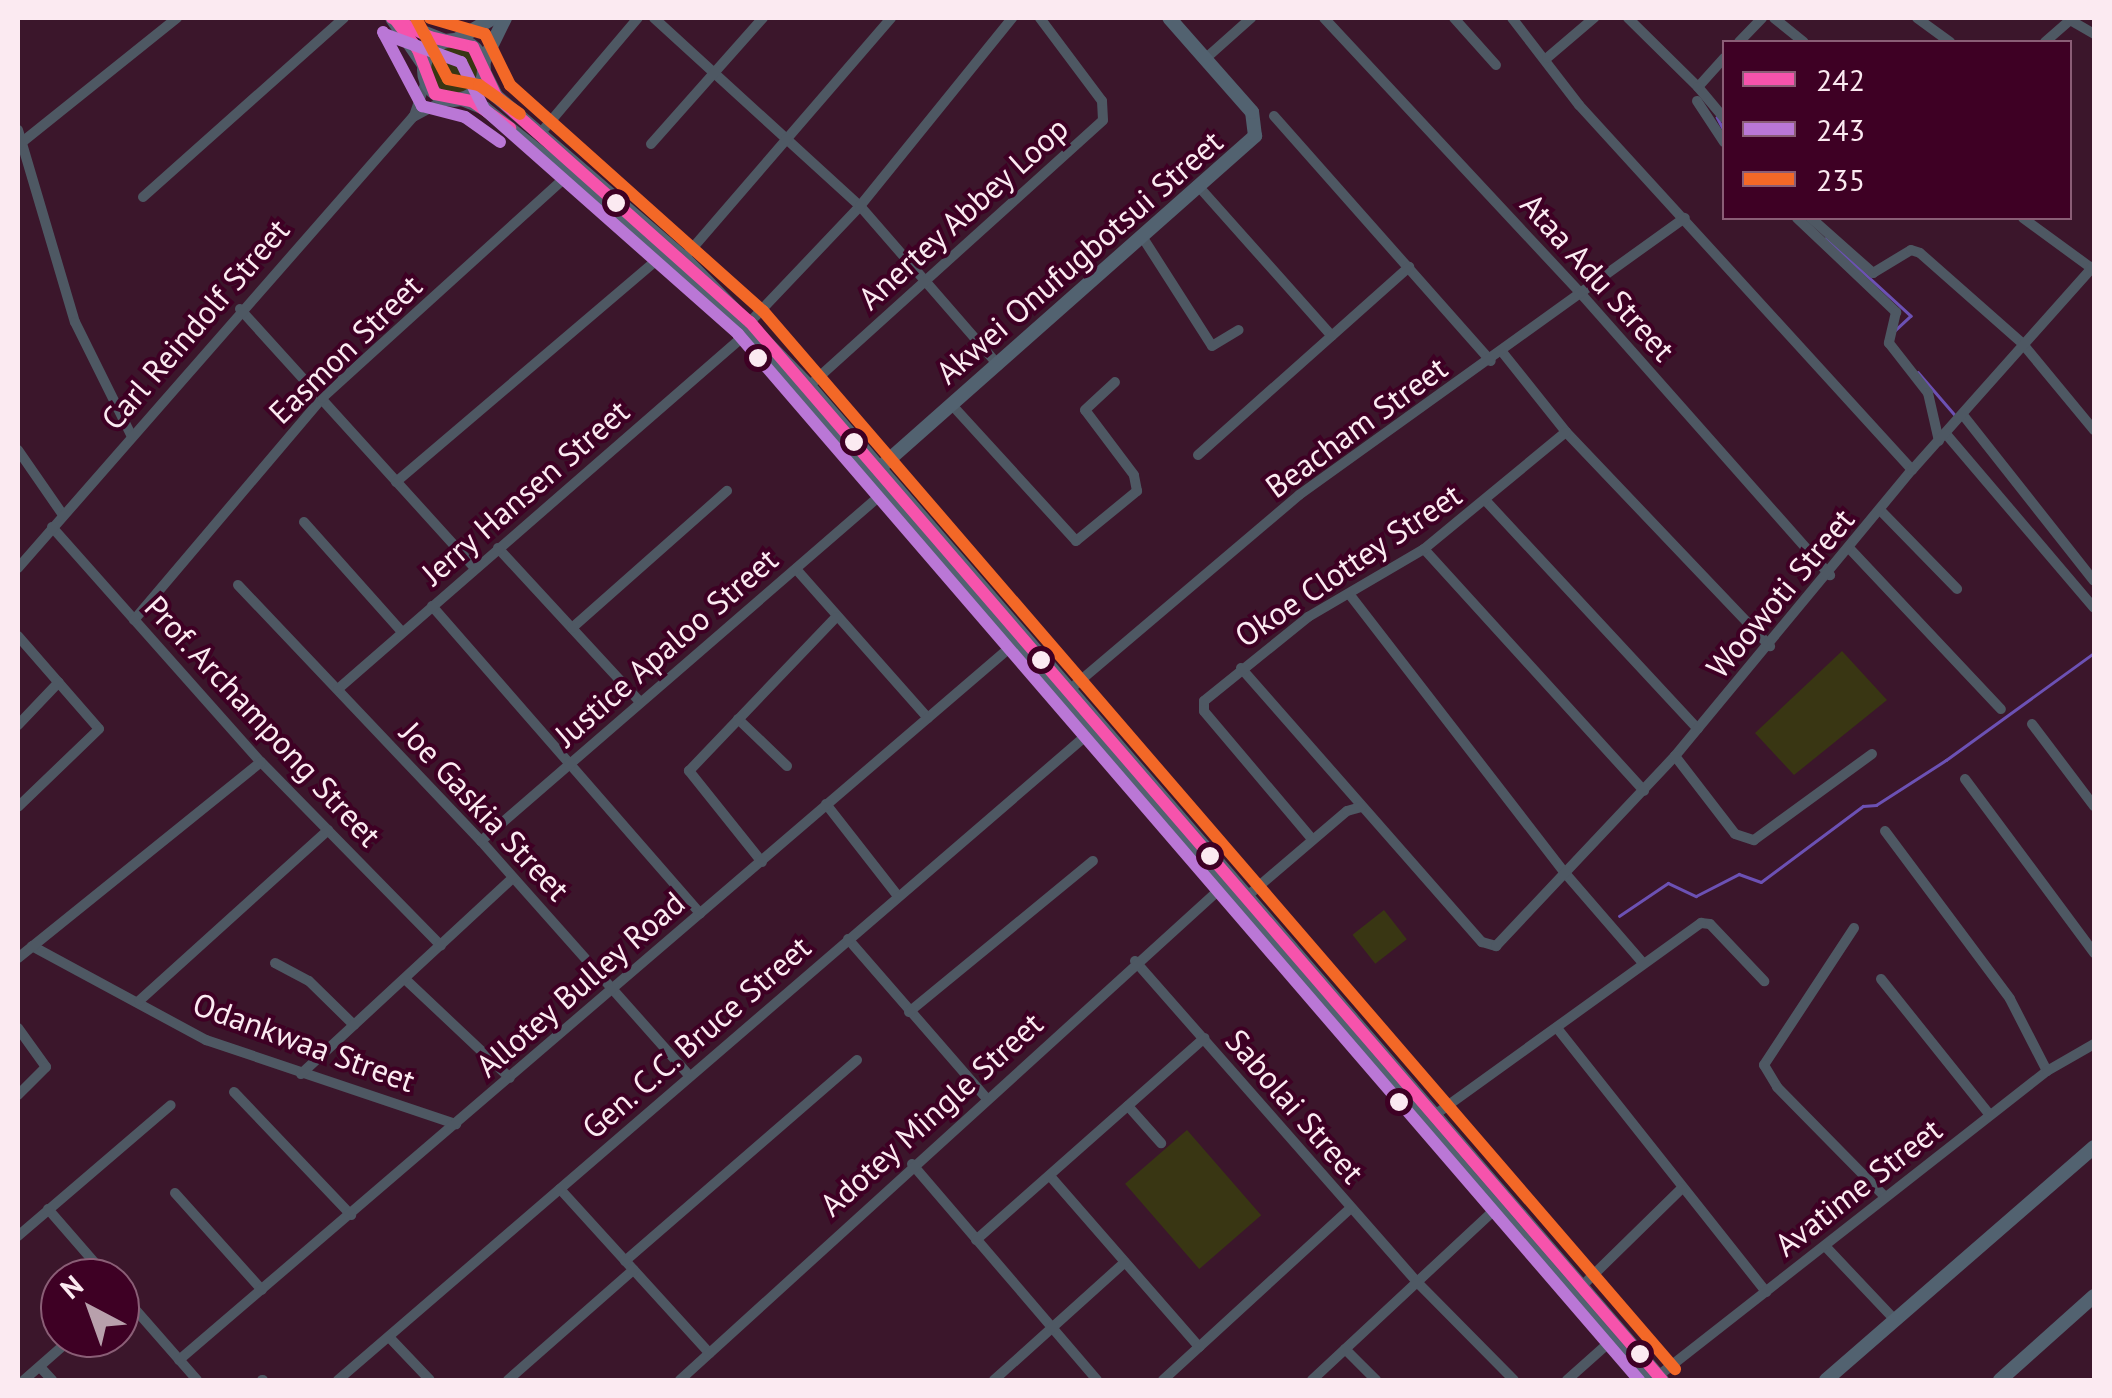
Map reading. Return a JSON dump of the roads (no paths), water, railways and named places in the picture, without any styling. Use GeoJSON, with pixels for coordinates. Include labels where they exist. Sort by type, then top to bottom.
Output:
{"type":"FeatureCollection","features":[{"type":"Feature","properties":{"kind":"main road"},"geometry":{"type":"LineString","coordinates":[[425,73],[430,52],[493,18]]}},
{"type":"Feature","properties":{"kind":"main road"},"geometry":{"type":"LineString","coordinates":[[454,99],[477,89],[505,18]]}},
{"type":"Feature","properties":{"kind":"main road","name":"Akwei Onufugbotsui Street"},"geometry":{"type":"LineString","coordinates":[[875,472],[1200,188],[1257,130],[1252,112],[1169,18]]}},
{"type":"Feature","properties":{"kind":"main road"},"geometry":{"type":"LineString","coordinates":[[394,20],[474,46],[491,90],[684,258],[1068,691],[1240,902],[1502,1203],[1582,1287],[1655,1379]]}},
{"type":"Feature","properties":{"kind":"main road"},"geometry":{"type":"LineString","coordinates":[[394,20],[425,73],[454,99],[503,122],[663,254],[808,386],[875,472],[884,493],[1220,889],[1240,902],[1436,1114],[1611,1342],[1655,1379]]}},
{"type":"Feature","properties":{"kind":"main road"},"geometry":{"type":"LineString","coordinates":[[1826,1380],[2094,1147]]}},
{"type":"Feature","properties":{"kind":"main road"},"geometry":{"type":"LineString","coordinates":[[2000,1380],[2094,1296]]}},
{"type":"Feature","properties":{"kind":"street"},"geometry":{"type":"LineString","coordinates":[[21,143],[177,18]]}},
{"type":"Feature","properties":{"kind":"street"},"geometry":{"type":"LineString","coordinates":[[142,197],[344,18]]}},
{"type":"Feature","properties":{"kind":"street"},"geometry":{"type":"LineString","coordinates":[[539,135],[638,18]]}},
{"type":"Feature","properties":{"kind":"street"},"geometry":{"type":"LineString","coordinates":[[654,18],[792,139],[860,206],[998,364]]}},
{"type":"Feature","properties":{"kind":"street"},"geometry":{"type":"LineString","coordinates":[[652,144],[763,18]]}},
{"type":"Feature","properties":{"kind":"street"},"geometry":{"type":"LineString","coordinates":[[684,258],[792,139],[891,18]]}},
{"type":"Feature","properties":{"kind":"street","name":"Jerry Hansen Street"},"geometry":{"type":"LineString","coordinates":[[338,689],[748,328],[860,206],[1012,18]]}},
{"type":"Feature","properties":{"kind":"street","name":"Anertey Abbey Loop"},"geometry":{"type":"LineString","coordinates":[[808,386],[1106,114],[1040,18]]}},
{"type":"Feature","properties":{"kind":"street"},"geometry":{"type":"LineString","coordinates":[[1206,59],[1251,18]]}},
{"type":"Feature","properties":{"kind":"street","name":"Ataa Adu Street"},"geometry":{"type":"LineString","coordinates":[[1324,18],[1583,296],[1830,575]]}},
{"type":"Feature","properties":{"kind":"street"},"geometry":{"type":"LineString","coordinates":[[1454,18],[1496,65]]}},
{"type":"Feature","properties":{"kind":"street"},"geometry":{"type":"LineString","coordinates":[[1512,18],[1547,58],[1579,104],[1912,470]]}},
{"type":"Feature","properties":{"kind":"street"},"geometry":{"type":"LineString","coordinates":[[1547,58],[1594,18]]}},
{"type":"Feature","properties":{"kind":"street"},"geometry":{"type":"LineString","coordinates":[[1628,18],[1722,116]]}},
{"type":"Feature","properties":{"kind":"street"},"geometry":{"type":"LineString","coordinates":[[1741,40],[1762,18]]}},
{"type":"Feature","properties":{"kind":"street"},"geometry":{"type":"LineString","coordinates":[[1774,18],[1802,40]]}},
{"type":"Feature","properties":{"kind":"street"},"geometry":{"type":"LineString","coordinates":[[1917,18],[1947,40]]}},
{"type":"Feature","properties":{"kind":"street"},"geometry":{"type":"LineString","coordinates":[[2047,40],[2070,20],[2094,34]]}},
{"type":"Feature","properties":{"kind":"street"},"geometry":{"type":"LineString","coordinates":[[1696,85],[1722,60]]}},
{"type":"Feature","properties":{"kind":"street","name":"Carl Reindolf Street"},"geometry":{"type":"LineString","coordinates":[[414,116],[425,73]]}},
{"type":"Feature","properties":{"kind":"street","name":"Carl Reindolf Street"},"geometry":{"type":"LineString","coordinates":[[18,568],[240,309],[414,116],[454,99]]}},
{"type":"Feature","properties":{"kind":"street"},"geometry":{"type":"LineString","coordinates":[[1697,101],[1722,139]]}},
{"type":"Feature","properties":{"kind":"street"},"geometry":{"type":"LineString","coordinates":[[1274,116],[1491,361]]}},
{"type":"Feature","properties":{"kind":"street"},"geometry":{"type":"LineString","coordinates":[[18,130],[75,322],[131,435]]}},
{"type":"Feature","properties":{"kind":"street","name":"Easmon Street"},"geometry":{"type":"LineString","coordinates":[[134,620],[322,398],[568,175]]}},
{"type":"Feature","properties":{"kind":"street"},"geometry":{"type":"LineString","coordinates":[[1200,188],[1332,336]]}},
{"type":"Feature","properties":{"kind":"street","name":"Beacham Street"},"geometry":{"type":"LineString","coordinates":[[1068,691],[1298,496],[1583,296],[1685,218]]}},
{"type":"Feature","properties":{"kind":"street"},"geometry":{"type":"LineString","coordinates":[[1799,220],[1896,312],[1889,342],[2094,608]]}},
{"type":"Feature","properties":{"kind":"street"},"geometry":{"type":"LineString","coordinates":[[1813,220],[1873,273],[1911,250],[1920,253],[2022,344],[2094,430]]}},
{"type":"Feature","properties":{"kind":"street"},"geometry":{"type":"LineString","coordinates":[[2026,220],[2094,268]]}},
{"type":"Feature","properties":{"kind":"street"},"geometry":{"type":"LineString","coordinates":[[1143,238],[1212,346],[1239,330]]}},
{"type":"Feature","properties":{"kind":"street"},"geometry":{"type":"LineString","coordinates":[[396,482],[663,254]]}},
{"type":"Feature","properties":{"kind":"street"},"geometry":{"type":"LineString","coordinates":[[1198,455],[1409,267]]}},
{"type":"Feature","properties":{"kind":"street","name":"Woowoti Street"},"geometry":{"type":"LineString","coordinates":[[1362,807],[1482,942],[1496,946],[1675,756],[1830,575],[1912,470],[2094,268]]}},
{"type":"Feature","properties":{"kind":"street"},"geometry":{"type":"LineString","coordinates":[[240,309],[475,568]]}},
{"type":"Feature","properties":{"kind":"street"},"geometry":{"type":"LineString","coordinates":[[1503,353],[1566,432],[1770,646]]}},
{"type":"Feature","properties":{"kind":"street"},"geometry":{"type":"LineString","coordinates":[[952,405],[1076,540],[1092,534],[1138,485],[1086,414],[1087,403],[1116,382]]}},
{"type":"Feature","properties":{"kind":"street"},"geometry":{"type":"LineString","coordinates":[[1952,427],[2094,581]]}},
{"type":"Feature","properties":{"kind":"street","name":"Okoe Clottey Street"},"geometry":{"type":"LineString","coordinates":[[1312,839],[1202,706],[1241,668],[1308,616],[1424,549],[1566,432]]}},
{"type":"Feature","properties":{"kind":"street"},"geometry":{"type":"LineString","coordinates":[[18,450],[63,515]]}},
{"type":"Feature","properties":{"kind":"street"},"geometry":{"type":"LineString","coordinates":[[572,628],[727,492]]}},
{"type":"Feature","properties":{"kind":"street","name":"Justice Apaloo Street"},"geometry":{"type":"LineString","coordinates":[[481,841],[884,493]]}},
{"type":"Feature","properties":{"kind":"street"},"geometry":{"type":"LineString","coordinates":[[1486,501],[1698,729]]}},
{"type":"Feature","properties":{"kind":"street"},"geometry":{"type":"LineString","coordinates":[[1881,511],[1957,589]]}},
{"type":"Feature","properties":{"kind":"street"},"geometry":{"type":"LineString","coordinates":[[304,522],[402,631]]}},
{"type":"Feature","properties":{"kind":"street","name":"Prof. Archampong Street"},"geometry":{"type":"LineString","coordinates":[[52,527],[261,762],[441,946]]}},
{"type":"Feature","properties":{"kind":"street"},"geometry":{"type":"LineString","coordinates":[[498,548],[640,702]]}},
{"type":"Feature","properties":{"kind":"street"},"geometry":{"type":"LineString","coordinates":[[1424,549],[1644,791]]}},
{"type":"Feature","properties":{"kind":"street"},"geometry":{"type":"LineString","coordinates":[[1850,549],[2001,709]]}},
{"type":"Feature","properties":{"kind":"street"},"geometry":{"type":"LineString","coordinates":[[796,569],[928,718]]}},
{"type":"Feature","properties":{"kind":"street","name":"Joe Gaskia Street"},"geometry":{"type":"LineString","coordinates":[[238,586],[481,841],[689,1074]]}},
{"type":"Feature","properties":{"kind":"street"},"geometry":{"type":"LineString","coordinates":[[1350,595],[1564,873],[1644,964]]}},
{"type":"Feature","properties":{"kind":"street"},"geometry":{"type":"LineString","coordinates":[[432,606],[566,766],[700,913]]}},
{"type":"Feature","properties":{"kind":"street"},"geometry":{"type":"LineString","coordinates":[[762,862],[689,776],[836,617]]}},
{"type":"Feature","properties":{"kind":"street"},"geometry":{"type":"LineString","coordinates":[[18,636],[100,733],[18,807]]}},
{"type":"Feature","properties":{"kind":"street","name":"Allotey Bulley Road"},"geometry":{"type":"LineString","coordinates":[[179,1360],[1013,644]]}},
{"type":"Feature","properties":{"kind":"street"},"geometry":{"type":"LineString","coordinates":[[1240,902],[1312,839],[1362,807],[1241,668]]}},
{"type":"Feature","properties":{"kind":"street"},"geometry":{"type":"LineString","coordinates":[[18,725],[58,682]]}},
{"type":"Feature","properties":{"kind":"street"},"geometry":{"type":"LineString","coordinates":[[738,719],[787,766]]}},
{"type":"Feature","properties":{"kind":"street"},"geometry":{"type":"LineString","coordinates":[[2032,724],[2094,806]]}},
{"type":"Feature","properties":{"kind":"street","name":"Gen. C.C. Bruce Street"},"geometry":{"type":"LineString","coordinates":[[338,1380],[896,895],[1088,734]]}},
{"type":"Feature","properties":{"kind":"street"},"geometry":{"type":"LineString","coordinates":[[1675,756],[1734,834],[1754,840],[1872,754]]}},
{"type":"Feature","properties":{"kind":"street"},"geometry":{"type":"LineString","coordinates":[[18,958],[261,762]]}},
{"type":"Feature","properties":{"kind":"street"},"geometry":{"type":"LineString","coordinates":[[1965,779],[2094,953]]}},
{"type":"Feature","properties":{"kind":"street"},"geometry":{"type":"LineString","coordinates":[[826,804],[896,895]]}},
{"type":"Feature","properties":{"kind":"street"},"geometry":{"type":"LineString","coordinates":[[139,1001],[328,830]]}},
{"type":"Feature","properties":{"kind":"street"},"geometry":{"type":"LineString","coordinates":[[1885,831],[2010,999],[2047,1071]]}},
{"type":"Feature","properties":{"kind":"street"},"geometry":{"type":"LineString","coordinates":[[910,1012],[1093,861]]}},
{"type":"Feature","properties":{"kind":"street"},"geometry":{"type":"LineString","coordinates":[[302,1074],[512,878]]}},
{"type":"Feature","properties":{"kind":"street","name":"Adotey Mingle Street"},"geometry":{"type":"LineString","coordinates":[[680,1380],[912,1164],[1220,889]]}},
{"type":"Feature","properties":{"kind":"street"},"geometry":{"type":"LineString","coordinates":[[1436,1114],[1706,922],[1764,981]]}},
{"type":"Feature","properties":{"kind":"street"},"geometry":{"type":"LineString","coordinates":[[1854,928],[1764,1065],[1777,1087],[1885,1197]]}},
{"type":"Feature","properties":{"kind":"street"},"geometry":{"type":"LineString","coordinates":[[848,940],[986,1098]]}},
{"type":"Feature","properties":{"kind":"street","name":"Odankwaa Street"},"geometry":{"type":"LineString","coordinates":[[32,946],[206,1040],[456,1124]]}},
{"type":"Feature","properties":{"kind":"street","name":"Sabolai Street"},"geometry":{"type":"LineString","coordinates":[[1135,962],[1418,1283],[1514,1380]]}},
{"type":"Feature","properties":{"kind":"street"},"geometry":{"type":"LineString","coordinates":[[275,963],[308,982],[354,1026]]}},
{"type":"Feature","properties":{"kind":"street"},"geometry":{"type":"LineString","coordinates":[[405,979],[510,1078]]}},
{"type":"Feature","properties":{"kind":"street"},"geometry":{"type":"LineString","coordinates":[[1881,979],[1990,1115]]}},
{"type":"Feature","properties":{"kind":"street"},"geometry":{"type":"LineString","coordinates":[[18,1028],[46,1068],[18,1095]]}},
{"type":"Feature","properties":{"kind":"street"},"geometry":{"type":"LineString","coordinates":[[1557,1028],[1766,1292]]}},
{"type":"Feature","properties":{"kind":"street"},"geometry":{"type":"LineString","coordinates":[[976,1240],[1204,1038]]}},
{"type":"Feature","properties":{"kind":"street","name":"Avatime Street"},"geometry":{"type":"LineString","coordinates":[[1655,1379],[2047,1071],[2094,1044]]}},
{"type":"Feature","properties":{"kind":"street"},"geometry":{"type":"LineString","coordinates":[[508,1380],[857,1060]]}},
{"type":"Feature","properties":{"kind":"street"},"geometry":{"type":"LineString","coordinates":[[234,1092],[351,1214]]}},
{"type":"Feature","properties":{"kind":"street"},"geometry":{"type":"LineString","coordinates":[[18,1236],[171,1105]]}},
{"type":"Feature","properties":{"kind":"street"},"geometry":{"type":"LineString","coordinates":[[1128,1106],[1160,1143]]}},
{"type":"Feature","properties":{"kind":"street"},"geometry":{"type":"LineString","coordinates":[[912,1164],[1097,1380]]}},
{"type":"Feature","properties":{"kind":"street"},"geometry":{"type":"LineString","coordinates":[[1050,1176],[1199,1347]]}},
{"type":"Feature","properties":{"kind":"street"},"geometry":{"type":"LineString","coordinates":[[560,1188],[709,1353]]}},
{"type":"Feature","properties":{"kind":"street"},"geometry":{"type":"LineString","coordinates":[[1582,1287],[1682,1188]]}},
{"type":"Feature","properties":{"kind":"street"},"geometry":{"type":"LineString","coordinates":[[175,1193],[262,1290]]}},
{"type":"Feature","properties":{"kind":"street"},"geometry":{"type":"LineString","coordinates":[[1312,1380],[1502,1203]]}},
{"type":"Feature","properties":{"kind":"street"},"geometry":{"type":"LineString","coordinates":[[1163,1380],[1351,1208]]}},
{"type":"Feature","properties":{"kind":"street"},"geometry":{"type":"LineString","coordinates":[[48,1209],[91,1258]]}},
{"type":"Feature","properties":{"kind":"street"},"geometry":{"type":"LineString","coordinates":[[1825,1246],[1895,1320]]}},
{"type":"Feature","properties":{"kind":"street"},"geometry":{"type":"LineString","coordinates":[[994,1380],[1125,1262]]}},
{"type":"Feature","properties":{"kind":"street"},"geometry":{"type":"LineString","coordinates":[[140,1316],[197,1380]]}},
{"type":"Feature","properties":{"kind":"street"},"geometry":{"type":"LineString","coordinates":[[389,1337],[430,1380]]}},
{"type":"Feature","properties":{"kind":"street"},"geometry":{"type":"LineString","coordinates":[[1567,1380],[1611,1342]]}},
{"type":"Feature","properties":{"kind":"street"},"geometry":{"type":"LineString","coordinates":[[1345,1350],[1376,1380]]}},
{"type":"Feature","properties":{"kind":"street"},"geometry":{"type":"LineString","coordinates":[[24,1380],[49,1358]]}},
{"type":"Feature","properties":{"kind":"street"},"geometry":{"type":"LineString","coordinates":[[40,1366],[52,1380]]}},
{"type":"Feature","properties":{"kind":"waterway"},"geometry":{"type":"LineString","coordinates":[[1717,117],[1722,126]]}},
{"type":"Feature","properties":{"kind":"waterway"},"geometry":{"type":"LineString","coordinates":[[1826,238],[1911,316],[1895,331]]}},
{"type":"Feature","properties":{"kind":"waterway"},"geometry":{"type":"LineString","coordinates":[[1918,372],[1955,415]]}},
{"type":"Feature","properties":{"kind":"waterway"},"geometry":{"type":"LineString","coordinates":[[1619,916],[1668,883],[1696,896],[1739,874],[1761,882],[1863,806],[1876,805],[1946,760],[2094,653]]}}]}
